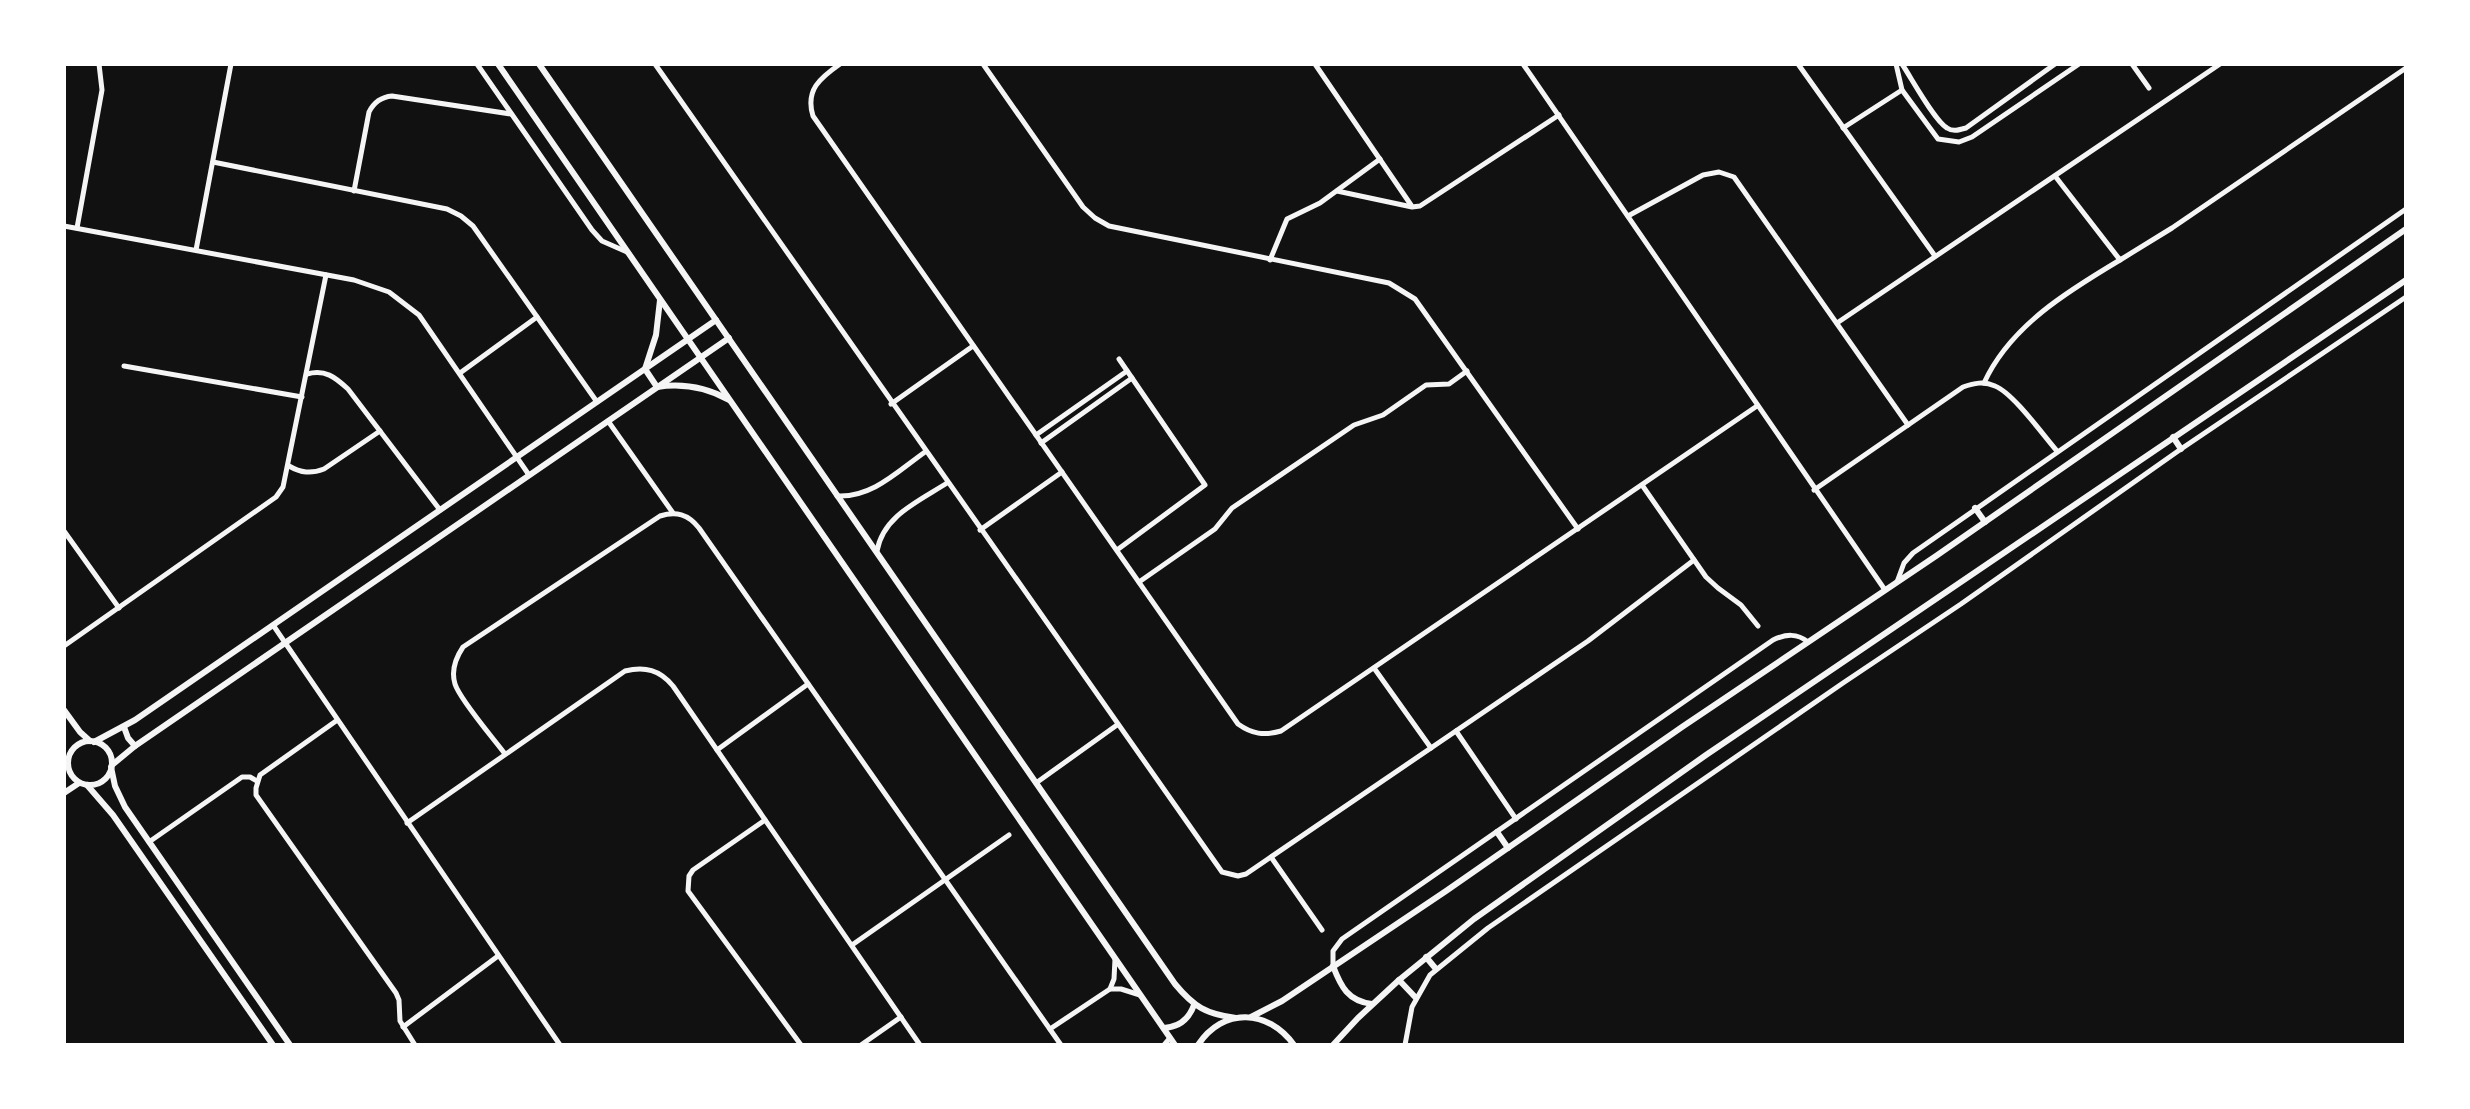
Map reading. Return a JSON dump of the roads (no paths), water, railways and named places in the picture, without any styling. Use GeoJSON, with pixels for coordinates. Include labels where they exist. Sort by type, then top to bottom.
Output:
{"type":"FeatureCollection","features":[{"type":"Feature","properties":{"kind":"street"},"geometry":{"type":"LineString","coordinates":[[77,228],[102,90],[99,64]]}},
{"type":"Feature","properties":{"kind":"street"},"geometry":{"type":"LineString","coordinates":[[196,250],[231,64]]}},
{"type":"Feature","properties":{"kind":"street"},"geometry":{"type":"LineString","coordinates":[[477,64],[592,230],[614,248],[628,252]]}},
{"type":"Feature","properties":{"kind":"street"},"geometry":{"type":"LineString","coordinates":[[498,64],[1175,1045]]}},
{"type":"Feature","properties":{"kind":"street"},"geometry":{"type":"LineString","coordinates":[[539,64],[1175,984],[1194,1005],[1212,1013],[1264,1020],[1276,1026],[1294,1045]]}},
{"type":"Feature","properties":{"kind":"street"},"geometry":{"type":"LineString","coordinates":[[655,64],[1222,872],[1238,876],[1246,874],[1588,641],[1694,560]]}},
{"type":"Feature","properties":{"kind":"street"},"geometry":{"type":"LineString","coordinates":[[840,64],[813,87],[810,107],[813,116],[1238,724],[1248,731],[1258,734],[1281,731],[1757,406]]}},
{"type":"Feature","properties":{"kind":"street"},"geometry":{"type":"LineString","coordinates":[[983,64],[1083,207],[1109,226],[1389,283],[1403,290],[1425,311],[1578,529]]}},
{"type":"Feature","properties":{"kind":"street"},"geometry":{"type":"LineString","coordinates":[[1315,64],[1412,207]]}},
{"type":"Feature","properties":{"kind":"street"},"geometry":{"type":"LineString","coordinates":[[1523,64],[1885,590]]}},
{"type":"Feature","properties":{"kind":"street"},"geometry":{"type":"LineString","coordinates":[[1798,64],[1935,256]]}},
{"type":"Feature","properties":{"kind":"street"},"geometry":{"type":"LineString","coordinates":[[1896,64],[1902,90],[1931,132],[1944,141],[1959,142],[1972,137],[2079,64]]}},
{"type":"Feature","properties":{"kind":"street"},"geometry":{"type":"LineString","coordinates":[[1902,64],[1942,123],[1953,131],[1966,128],[2054,64],[2062,75]]}},
{"type":"Feature","properties":{"kind":"street"},"geometry":{"type":"LineString","coordinates":[[2132,64],[2149,88]]}},
{"type":"Feature","properties":{"kind":"street"},"geometry":{"type":"LineString","coordinates":[[1837,323],[2220,64]]}},
{"type":"Feature","properties":{"kind":"street"},"geometry":{"type":"LineString","coordinates":[[1983,383],[1993,362],[2008,345],[2069,290],[2172,228],[2406,68]]}},
{"type":"Feature","properties":{"kind":"street"},"geometry":{"type":"LineString","coordinates":[[1843,128],[1902,90]]}},
{"type":"Feature","properties":{"kind":"street"},"geometry":{"type":"LineString","coordinates":[[354,191],[369,112],[381,99],[392,96],[512,114]]}},
{"type":"Feature","properties":{"kind":"street"},"geometry":{"type":"LineString","coordinates":[[1337,191],[1412,207],[1424,204],[1559,115]]}},
{"type":"Feature","properties":{"kind":"street"},"geometry":{"type":"LineString","coordinates":[[1931,132],[1942,123]]}},
{"type":"Feature","properties":{"kind":"street"},"geometry":{"type":"LineString","coordinates":[[1966,128],[1972,137]]}},
{"type":"Feature","properties":{"kind":"street"},"geometry":{"type":"LineString","coordinates":[[1270,260],[1287,219],[1320,203],[1380,159]]}},
{"type":"Feature","properties":{"kind":"street"},"geometry":{"type":"LineString","coordinates":[[213,162],[447,209],[461,216],[473,226],[597,402]]}},
{"type":"Feature","properties":{"kind":"street"},"geometry":{"type":"LineString","coordinates":[[1628,216],[1703,175],[1727,173],[1739,183],[1908,425]]}},
{"type":"Feature","properties":{"kind":"street"},"geometry":{"type":"LineString","coordinates":[[2055,176],[2120,260]]}},
{"type":"Feature","properties":{"kind":"street"},"geometry":{"type":"LineString","coordinates":[[1897,582],[1900,569],[1908,558],[1975,508],[2406,209]]}},
{"type":"Feature","properties":{"kind":"street"},"geometry":{"type":"LineString","coordinates":[[64,226],[372,284],[405,302],[419,315],[529,475]]}},
{"type":"Feature","properties":{"kind":"street"},"geometry":{"type":"LineString","coordinates":[[1251,1017],[1273,1006],[1508,848],[2406,229]]}},
{"type":"Feature","properties":{"kind":"street"},"geometry":{"type":"LineString","coordinates":[[64,646],[276,497],[283,487],[289,466],[326,275]]}},
{"type":"Feature","properties":{"kind":"street"},"geometry":{"type":"LineString","coordinates":[[1333,1045],[1372,1004],[1474,919],[1706,755],[2406,280]]}},
{"type":"Feature","properties":{"kind":"street"},"geometry":{"type":"LineString","coordinates":[[1405,1045],[1409,1016],[1416,998],[1436,969],[1516,908],[2406,297]]}},
{"type":"Feature","properties":{"kind":"street"},"geometry":{"type":"LineString","coordinates":[[645,369],[656,335],[660,300]]}},
{"type":"Feature","properties":{"kind":"street"},"geometry":{"type":"LineString","coordinates":[[460,373],[537,317]]}},
{"type":"Feature","properties":{"kind":"street"},"geometry":{"type":"LineString","coordinates":[[273,1045],[113,815],[66,770],[70,754],[76,746],[124,727],[716,320]]}},
{"type":"Feature","properties":{"kind":"street"},"geometry":{"type":"LineString","coordinates":[[64,793],[83,784],[103,781],[112,766],[135,746],[729,338]]}},
{"type":"Feature","properties":{"kind":"street"},"geometry":{"type":"LineString","coordinates":[[891,404],[973,346]]}},
{"type":"Feature","properties":{"kind":"street"},"geometry":{"type":"LineString","coordinates":[[1117,550],[1205,485],[1119,359]]}},
{"type":"Feature","properties":{"kind":"street"},"geometry":{"type":"LineString","coordinates":[[124,366],[302,397]]}},
{"type":"Feature","properties":{"kind":"street"},"geometry":{"type":"LineString","coordinates":[[645,369],[657,387]]}},
{"type":"Feature","properties":{"kind":"street"},"geometry":{"type":"LineString","coordinates":[[307,374],[316,371],[334,376],[348,389],[440,510]]}},
{"type":"Feature","properties":{"kind":"street"},"geometry":{"type":"LineString","coordinates":[[1036,435],[1127,371]]}},
{"type":"Feature","properties":{"kind":"street"},"geometry":{"type":"LineString","coordinates":[[1139,582],[1215,529],[1232,508],[1354,425],[1383,415],[1426,385],[1449,384],[1467,371]]}},
{"type":"Feature","properties":{"kind":"street"},"geometry":{"type":"LineString","coordinates":[[1041,443],[1132,378]]}},
{"type":"Feature","properties":{"kind":"street"},"geometry":{"type":"LineString","coordinates":[[1814,490],[1963,387],[1983,383],[2002,390],[2057,451]]}},
{"type":"Feature","properties":{"kind":"street"},"geometry":{"type":"LineString","coordinates":[[657,387],[692,386],[731,401]]}},
{"type":"Feature","properties":{"kind":"street"},"geometry":{"type":"LineString","coordinates":[[608,421],[673,513]]}},
{"type":"Feature","properties":{"kind":"street"},"geometry":{"type":"LineString","coordinates":[[289,466],[315,473],[380,431]]}},
{"type":"Feature","properties":{"kind":"street"},"geometry":{"type":"LineString","coordinates":[[2173,437],[2181,449]]}},
{"type":"Feature","properties":{"kind":"street"},"geometry":{"type":"LineString","coordinates":[[837,496],[865,493],[925,452]]}},
{"type":"Feature","properties":{"kind":"street"},"geometry":{"type":"LineString","coordinates":[[980,530],[1062,472]]}},
{"type":"Feature","properties":{"kind":"street"},"geometry":{"type":"LineString","coordinates":[[877,552],[884,530],[891,521],[947,483]]}},
{"type":"Feature","properties":{"kind":"street"},"geometry":{"type":"LineString","coordinates":[[1642,485],[1712,583],[1738,601],[1758,626]]}},
{"type":"Feature","properties":{"kind":"street"},"geometry":{"type":"LineString","coordinates":[[1975,508],[1985,522]]}},
{"type":"Feature","properties":{"kind":"street"},"geometry":{"type":"LineString","coordinates":[[505,754],[457,689],[454,664],[463,647],[660,516],[673,513],[686,516],[693,521],[1061,1045]]}},
{"type":"Feature","properties":{"kind":"street"},"geometry":{"type":"LineString","coordinates":[[64,531],[119,608]]}},
{"type":"Feature","properties":{"kind":"street"},"geometry":{"type":"LineString","coordinates":[[273,625],[560,1045]]}},
{"type":"Feature","properties":{"kind":"street"},"geometry":{"type":"LineString","coordinates":[[1372,1004],[1358,1001],[1347,994],[1340,983],[1333,966],[1333,951],[1342,939],[1773,640],[1793,635],[1808,642]]}},
{"type":"Feature","properties":{"kind":"street"},"geometry":{"type":"LineString","coordinates":[[407,823],[625,671],[636,668],[657,672],[666,678],[717,750],[920,1045]]}},
{"type":"Feature","properties":{"kind":"street"},"geometry":{"type":"LineString","coordinates":[[1374,668],[1431,748]]}},
{"type":"Feature","properties":{"kind":"street"},"geometry":{"type":"LineString","coordinates":[[717,750],[808,684]]}},
{"type":"Feature","properties":{"kind":"street"},"geometry":{"type":"LineString","coordinates":[[64,710],[92,741],[107,750],[115,786],[125,807],[290,1045]]}},
{"type":"Feature","properties":{"kind":"street"},"geometry":{"type":"LineString","coordinates":[[64,726],[70,718]]}},
{"type":"Feature","properties":{"kind":"street"},"geometry":{"type":"LineString","coordinates":[[336,721],[265,770],[257,781],[256,795],[396,993],[403,1027],[415,1045]]}},
{"type":"Feature","properties":{"kind":"street"},"geometry":{"type":"LineString","coordinates":[[1036,783],[1117,725]]}},
{"type":"Feature","properties":{"kind":"street"},"geometry":{"type":"LineString","coordinates":[[124,727],[135,746]]}},
{"type":"Feature","properties":{"kind":"street"},"geometry":{"type":"LineString","coordinates":[[1456,731],[1516,819]]}},
{"type":"Feature","properties":{"kind":"street"},"geometry":{"type":"LineString","coordinates":[[64,742],[70,754]]}},
{"type":"Feature","properties":{"kind":"street"},"geometry":{"type":"LineString","coordinates":[[149,842],[242,777],[257,781]]}},
{"type":"Feature","properties":{"kind":"street"},"geometry":{"type":"LineString","coordinates":[[113,815],[116,810],[125,807]]}},
{"type":"Feature","properties":{"kind":"street"},"geometry":{"type":"LineString","coordinates":[[765,820],[693,870],[689,876],[688,891],[801,1045]]}},
{"type":"Feature","properties":{"kind":"street"},"geometry":{"type":"LineString","coordinates":[[1497,832],[1508,848]]}},
{"type":"Feature","properties":{"kind":"street"},"geometry":{"type":"LineString","coordinates":[[852,945],[1009,835]]}},
{"type":"Feature","properties":{"kind":"street"},"geometry":{"type":"LineString","coordinates":[[1271,857],[1322,930]]}},
{"type":"Feature","properties":{"kind":"street"},"geometry":{"type":"LineString","coordinates":[[403,1027],[498,956]]}},
{"type":"Feature","properties":{"kind":"street"},"geometry":{"type":"LineString","coordinates":[[1110,989],[1114,979],[1115,957]]}},
{"type":"Feature","properties":{"kind":"street"},"geometry":{"type":"LineString","coordinates":[[1426,957],[1436,969]]}},
{"type":"Feature","properties":{"kind":"street"},"geometry":{"type":"LineString","coordinates":[[1399,980],[1416,998]]}},
{"type":"Feature","properties":{"kind":"street"},"geometry":{"type":"LineString","coordinates":[[1050,1029],[1110,989],[1121,989],[1143,997]]}},
{"type":"Feature","properties":{"kind":"street"},"geometry":{"type":"LineString","coordinates":[[241,1000],[253,992]]}},
{"type":"Feature","properties":{"kind":"street"},"geometry":{"type":"LineString","coordinates":[[1164,1028],[1181,1023],[1194,1005]]}},
{"type":"Feature","properties":{"kind":"street"},"geometry":{"type":"LineString","coordinates":[[861,1045],[901,1017]]}},
{"type":"Feature","properties":{"kind":"street"},"geometry":{"type":"LineString","coordinates":[[1198,1045],[1216,1026],[1236,1018]]}},
{"type":"Feature","properties":{"kind":"street"},"geometry":{"type":"LineString","coordinates":[[1164,1045],[1170,1038]]}}]}
